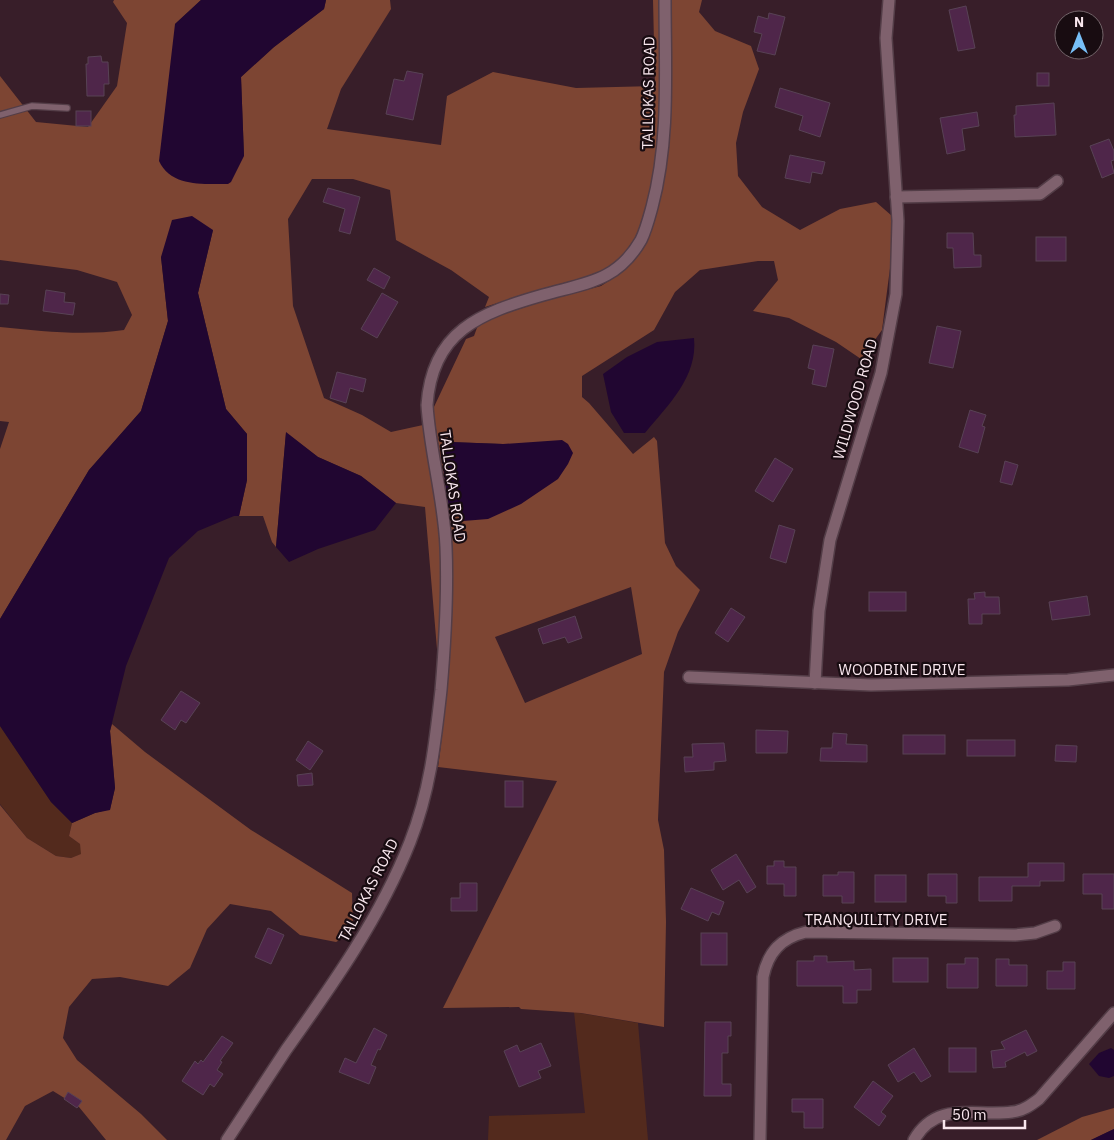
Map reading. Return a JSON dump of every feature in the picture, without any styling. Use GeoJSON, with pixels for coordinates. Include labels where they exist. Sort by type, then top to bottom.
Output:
{"type":"FeatureCollection","features":[{"type":"Feature","properties":{"kind":"street","name":"TALLOKAS ROAD"},"geometry":{"type":"LineString","coordinates":[[227,1140],[286,1051],[328,993],[372,922],[411,841],[430,779],[437,727],[446,614],[445,525],[427,405],[432,374],[441,354],[450,342],[478,318],[542,295],[599,280],[616,270],[636,248],[646,228],[654,197],[664,141],[665,0]]}},
{"type":"Feature","properties":{"kind":"street","name":"WILDWOOD ROAD"},"geometry":{"type":"LineString","coordinates":[[815,683],[819,611],[830,540],[881,373],[890,334],[896,294],[898,248],[886,38],[889,0]]}},
{"type":"Feature","properties":{"kind":"street"},"geometry":{"type":"LineString","coordinates":[[896,197],[1040,194],[1057,181]]}},
{"type":"Feature","properties":{"kind":"street","name":"WOODBINE DRIVE"},"geometry":{"type":"LineString","coordinates":[[689,677],[871,685],[1068,680],[1114,675]]}},
{"type":"Feature","properties":{"kind":"street","name":"TRANQUILITY DRIVE"},"geometry":{"type":"LineString","coordinates":[[760,1140],[763,977],[770,954],[785,940],[806,932],[1015,935],[1035,933],[1055,926]]}},
{"type":"Feature","properties":{"kind":"street"},"geometry":{"type":"LineString","coordinates":[[914,1140],[921,1130],[940,1116],[952,1113],[1012,1112],[1030,1106],[1039,1099],[1114,1013]]}},
{"type":"Feature","properties":{"kind":"lane"},"geometry":{"type":"LineString","coordinates":[[0,114],[32,106],[67,108]]}},
{"type":"Feature","properties":{"kind":"shaded area"},"geometry":{"type":"Polygon","coordinates":[[[114,0],[201,0],[175,24],[244,156],[241,77],[274,47],[324,9],[326,0],[390,0],[391,9],[341,89],[327,129],[441,145],[447,96],[493,72],[576,88],[655,86],[653,0],[659,0],[659,140],[649,196],[637,235],[623,255],[597,274],[485,307],[489,297],[451,270],[396,240],[390,190],[353,179],[312,179],[288,219],[293,306],[324,398],[362,415],[391,432],[423,425],[440,527],[442,564],[437,676],[437,649],[425,507],[396,503],[361,476],[318,457],[286,433],[276,547],[272,542],[263,516],[239,516],[247,480],[247,434],[226,409],[198,293],[213,230],[161,257],[168,321],[141,411],[89,470],[0,619],[0,449],[9,422],[0,421],[0,327],[62,332],[109,332],[124,330],[132,315],[117,282],[77,270],[0,260],[0,76],[36,122],[88,127],[117,86],[127,23],[113,2],[114,0]]]}},
{"type":"Feature","properties":{"kind":"shaded area"},"geometry":{"type":"Polygon","coordinates":[[[201,0],[326,0],[324,9],[274,47],[241,77],[244,156],[231,182],[228,184],[198,184],[180,180],[171,176],[159,161],[175,24],[201,0]]]}},
{"type":"Feature","properties":{"kind":"shaded area"},"geometry":{"type":"Polygon","coordinates":[[[670,0],[702,0],[699,12],[715,31],[751,46],[759,69],[743,112],[736,143],[738,176],[762,207],[800,230],[840,209],[876,202],[892,216],[893,245],[882,330],[861,359],[836,342],[789,318],[753,311],[778,280],[774,261],[758,261],[700,270],[675,292],[654,330],[582,376],[582,397],[633,454],[654,437],[657,441],[665,543],[676,566],[700,590],[678,632],[664,672],[658,820],[664,850],[666,922],[664,1027],[581,1013],[521,1009],[519,1007],[443,1008],[557,781],[438,767],[453,600],[451,529],[448,505],[463,521],[503,444],[450,442],[443,466],[446,494],[433,409],[466,339],[474,336],[478,325],[488,319],[544,301],[601,286],[630,265],[647,241],[660,199],[669,141],[670,0]],[[631,587],[495,637],[525,703],[642,654],[631,587]]]}},
{"type":"Feature","properties":{"kind":"shaded area"},"geometry":{"type":"Polygon","coordinates":[[[192,216],[213,230],[198,293],[226,409],[247,434],[247,480],[239,516],[234,516],[198,531],[169,558],[126,666],[110,731],[115,788],[110,810],[95,813],[72,823],[51,802],[0,726],[0,619],[89,470],[141,411],[168,321],[161,257],[172,220],[192,216]]]}},
{"type":"Feature","properties":{"kind":"shaded area"},"geometry":{"type":"Polygon","coordinates":[[[694,338],[694,352],[691,365],[680,390],[672,401],[645,433],[624,433],[611,412],[603,374],[627,357],[657,342],[694,338]]]}},
{"type":"Feature","properties":{"kind":"shaded area"},"geometry":{"type":"Polygon","coordinates":[[[286,432],[318,457],[361,476],[396,503],[375,530],[318,549],[289,562],[276,547],[286,432]]]}},
{"type":"Feature","properties":{"kind":"shaded area"},"geometry":{"type":"Polygon","coordinates":[[[562,440],[568,444],[573,453],[568,464],[558,479],[521,504],[488,519],[463,521],[448,505],[443,466],[444,446],[450,442],[503,444],[562,440]]]}},
{"type":"Feature","properties":{"kind":"shaded area"},"geometry":{"type":"Polygon","coordinates":[[[112,724],[145,752],[251,830],[352,893],[353,926],[349,935],[336,942],[300,935],[271,911],[230,904],[207,929],[190,968],[168,986],[120,977],[92,979],[69,1007],[63,1038],[77,1060],[141,1114],[167,1140],[106,1140],[79,1107],[53,1091],[25,1106],[6,1140],[0,1140],[0,805],[27,838],[56,856],[71,858],[81,854],[80,844],[69,836],[72,823],[110,809],[115,788],[110,731],[112,724]]]}},
{"type":"Feature","properties":{"kind":"shaded area"},"geometry":{"type":"Polygon","coordinates":[[[0,726],[51,802],[72,823],[69,836],[80,844],[82,854],[71,858],[56,856],[27,838],[0,804],[0,726]]]}},
{"type":"Feature","properties":{"kind":"shaded area"},"geometry":{"type":"Polygon","coordinates":[[[574,1012],[638,1023],[648,1140],[488,1140],[489,1116],[585,1113],[574,1012]]]}},
{"type":"Feature","properties":{"kind":"shaded area"},"geometry":{"type":"Polygon","coordinates":[[[1111,1048],[1114,1050],[1114,1076],[1109,1078],[1099,1076],[1089,1064],[1099,1053],[1111,1048]]]}},
{"type":"Feature","properties":{"kind":"shaded area"},"geometry":{"type":"Polygon","coordinates":[[[1114,1108],[1114,1129],[1091,1140],[1037,1140],[1082,1117],[1114,1108]]]}},
{"type":"Feature","properties":{"kind":"shaded area"},"geometry":{"type":"Polygon","coordinates":[[[1114,1129],[1114,1140],[1091,1140],[1093,1139],[1114,1129]]]}},
{"type":"Feature","properties":{"kind":"building"},"geometry":{"type":"Polygon","coordinates":[[[966,6],[975,48],[958,51],[949,10],[966,6]]]}},
{"type":"Feature","properties":{"kind":"building"},"geometry":{"type":"Polygon","coordinates":[[[769,13],[785,17],[775,55],[757,51],[762,34],[754,32],[758,16],[768,19],[769,13]]]}},
{"type":"Feature","properties":{"kind":"building"},"geometry":{"type":"Polygon","coordinates":[[[101,56],[102,62],[108,62],[109,84],[104,84],[104,96],[87,96],[86,64],[88,64],[88,57],[101,56]]]}},
{"type":"Feature","properties":{"kind":"building"},"geometry":{"type":"Polygon","coordinates":[[[407,71],[423,74],[413,120],[386,114],[394,79],[404,81],[407,71]]]}},
{"type":"Feature","properties":{"kind":"building"},"geometry":{"type":"Polygon","coordinates":[[[1037,73],[1049,73],[1049,86],[1037,86],[1037,73]]]}},
{"type":"Feature","properties":{"kind":"building"},"geometry":{"type":"Polygon","coordinates":[[[780,88],[830,103],[820,137],[799,130],[803,116],[775,107],[780,88]]]}},
{"type":"Feature","properties":{"kind":"building"},"geometry":{"type":"Polygon","coordinates":[[[1054,103],[1056,135],[1015,137],[1014,115],[1016,115],[1016,106],[1054,103]]]}},
{"type":"Feature","properties":{"kind":"building"},"geometry":{"type":"Polygon","coordinates":[[[76,111],[91,111],[91,126],[76,126],[76,111]]]}},
{"type":"Feature","properties":{"kind":"building"},"geometry":{"type":"Polygon","coordinates":[[[977,112],[979,126],[962,129],[965,150],[947,154],[940,118],[977,112]]]}},
{"type":"Feature","properties":{"kind":"building"},"geometry":{"type":"Polygon","coordinates":[[[1109,139],[1114,151],[1114,160],[1111,161],[1114,173],[1102,178],[1090,146],[1109,139]]]}},
{"type":"Feature","properties":{"kind":"building"},"geometry":{"type":"Polygon","coordinates":[[[790,155],[825,162],[822,174],[812,172],[810,183],[785,178],[790,155]]]}},
{"type":"Feature","properties":{"kind":"building"},"geometry":{"type":"Polygon","coordinates":[[[328,188],[360,197],[350,234],[339,231],[345,209],[323,202],[328,188]]]}},
{"type":"Feature","properties":{"kind":"building"},"geometry":{"type":"Polygon","coordinates":[[[947,233],[973,233],[974,255],[981,255],[981,267],[954,268],[953,248],[947,248],[947,233]]]}},
{"type":"Feature","properties":{"kind":"building"},"geometry":{"type":"Polygon","coordinates":[[[1036,237],[1066,237],[1066,261],[1036,261],[1036,237]]]}},
{"type":"Feature","properties":{"kind":"building"},"geometry":{"type":"Polygon","coordinates":[[[374,268],[390,277],[384,289],[367,280],[374,268]]]}},
{"type":"Feature","properties":{"kind":"building"},"geometry":{"type":"Polygon","coordinates":[[[46,290],[65,293],[64,302],[75,303],[73,315],[43,311],[46,290]]]}},
{"type":"Feature","properties":{"kind":"building"},"geometry":{"type":"Polygon","coordinates":[[[382,293],[398,302],[377,338],[361,329],[382,293]]]}},
{"type":"Feature","properties":{"kind":"building"},"geometry":{"type":"Polygon","coordinates":[[[0,294],[9,295],[8,304],[0,304],[0,294]]]}},
{"type":"Feature","properties":{"kind":"building"},"geometry":{"type":"Polygon","coordinates":[[[937,326],[961,331],[953,368],[929,363],[937,326]]]}},
{"type":"Feature","properties":{"kind":"building"},"geometry":{"type":"Polygon","coordinates":[[[813,345],[834,349],[826,387],[812,384],[815,370],[808,368],[813,345]]]}},
{"type":"Feature","properties":{"kind":"building"},"geometry":{"type":"Polygon","coordinates":[[[337,372],[366,379],[363,392],[350,388],[346,403],[330,398],[337,372]]]}},
{"type":"Feature","properties":{"kind":"building"},"geometry":{"type":"Polygon","coordinates":[[[970,410],[986,415],[982,426],[985,427],[978,453],[959,447],[970,410]]]}},
{"type":"Feature","properties":{"kind":"building"},"geometry":{"type":"Polygon","coordinates":[[[775,458],[793,469],[773,502],[755,491],[775,458]]]}},
{"type":"Feature","properties":{"kind":"building"},"geometry":{"type":"Polygon","coordinates":[[[1005,461],[1018,465],[1012,485],[1000,482],[1005,461]]]}},
{"type":"Feature","properties":{"kind":"building"},"geometry":{"type":"Polygon","coordinates":[[[779,525],[795,530],[786,563],[770,558],[779,525]]]}},
{"type":"Feature","properties":{"kind":"building"},"geometry":{"type":"Polygon","coordinates":[[[869,592],[906,592],[906,611],[869,611],[869,592]]]}},
{"type":"Feature","properties":{"kind":"building"},"geometry":{"type":"Polygon","coordinates":[[[985,592],[985,597],[999,597],[1000,614],[982,614],[982,624],[969,624],[968,599],[975,599],[974,593],[985,592]]]}},
{"type":"Feature","properties":{"kind":"building"},"geometry":{"type":"Polygon","coordinates":[[[1087,596],[1090,615],[1052,620],[1049,602],[1087,596]]]}},
{"type":"Feature","properties":{"kind":"building"},"geometry":{"type":"Polygon","coordinates":[[[731,608],[745,617],[728,642],[715,633],[731,608]]]}},
{"type":"Feature","properties":{"kind":"building"},"geometry":{"type":"Polygon","coordinates":[[[575,616],[582,638],[568,643],[565,637],[543,644],[538,629],[575,616]]]}},
{"type":"Feature","properties":{"kind":"building"},"geometry":{"type":"Polygon","coordinates":[[[181,691],[200,703],[186,723],[181,720],[175,730],[161,720],[181,691]]]}},
{"type":"Feature","properties":{"kind":"building"},"geometry":{"type":"Polygon","coordinates":[[[756,730],[788,731],[787,753],[756,753],[756,730]]]}},
{"type":"Feature","properties":{"kind":"building"},"geometry":{"type":"Polygon","coordinates":[[[833,733],[847,734],[846,744],[867,745],[867,762],[820,761],[821,748],[832,748],[833,733]]]}},
{"type":"Feature","properties":{"kind":"building"},"geometry":{"type":"Polygon","coordinates":[[[903,735],[945,735],[945,754],[903,754],[903,735]]]}},
{"type":"Feature","properties":{"kind":"building"},"geometry":{"type":"Polygon","coordinates":[[[967,740],[1015,740],[1015,756],[967,756],[967,740]]]}},
{"type":"Feature","properties":{"kind":"building"},"geometry":{"type":"Polygon","coordinates":[[[308,741],[323,751],[310,770],[296,760],[308,741]]]}},
{"type":"Feature","properties":{"kind":"building"},"geometry":{"type":"Polygon","coordinates":[[[724,743],[726,761],[714,762],[714,770],[685,772],[684,757],[693,757],[692,744],[724,743]]]}},
{"type":"Feature","properties":{"kind":"building"},"geometry":{"type":"Polygon","coordinates":[[[1056,745],[1077,746],[1076,762],[1055,761],[1056,745]]]}},
{"type":"Feature","properties":{"kind":"building"},"geometry":{"type":"Polygon","coordinates":[[[312,773],[313,785],[298,786],[297,775],[312,773]]]}},
{"type":"Feature","properties":{"kind":"building"},"geometry":{"type":"Polygon","coordinates":[[[505,781],[523,781],[523,807],[505,807],[505,781]]]}},
{"type":"Feature","properties":{"kind":"building"},"geometry":{"type":"Polygon","coordinates":[[[736,854],[756,887],[747,893],[739,880],[723,890],[711,870],[736,854]]]}},
{"type":"Feature","properties":{"kind":"building"},"geometry":{"type":"Polygon","coordinates":[[[774,861],[784,861],[784,867],[796,867],[796,896],[784,896],[784,884],[767,884],[767,866],[774,866],[774,861]]]}},
{"type":"Feature","properties":{"kind":"building"},"geometry":{"type":"Polygon","coordinates":[[[1028,863],[1064,863],[1064,881],[1040,881],[1040,886],[1012,886],[1012,901],[979,901],[979,877],[1028,877],[1028,863]]]}},
{"type":"Feature","properties":{"kind":"building"},"geometry":{"type":"Polygon","coordinates":[[[838,872],[854,872],[854,903],[842,903],[842,896],[823,896],[823,875],[838,875],[838,872]]]}},
{"type":"Feature","properties":{"kind":"building"},"geometry":{"type":"Polygon","coordinates":[[[928,874],[957,874],[957,903],[946,903],[946,896],[928,896],[928,874]]]}},
{"type":"Feature","properties":{"kind":"building"},"geometry":{"type":"Polygon","coordinates":[[[1083,874],[1114,874],[1114,909],[1102,909],[1102,894],[1083,894],[1083,874]]]}},
{"type":"Feature","properties":{"kind":"building"},"geometry":{"type":"Polygon","coordinates":[[[875,875],[906,875],[906,902],[875,902],[875,875]]]}},
{"type":"Feature","properties":{"kind":"building"},"geometry":{"type":"Polygon","coordinates":[[[460,883],[477,883],[477,911],[451,911],[451,898],[460,898],[460,883]]]}},
{"type":"Feature","properties":{"kind":"building"},"geometry":{"type":"Polygon","coordinates":[[[691,888],[724,902],[719,915],[712,912],[708,921],[681,909],[691,888]]]}},
{"type":"Feature","properties":{"kind":"building"},"geometry":{"type":"Polygon","coordinates":[[[268,928],[284,935],[271,964],[255,957],[268,928]]]}},
{"type":"Feature","properties":{"kind":"building"},"geometry":{"type":"Polygon","coordinates":[[[701,933],[727,933],[727,965],[701,965],[701,933]]]}},
{"type":"Feature","properties":{"kind":"building"},"geometry":{"type":"Polygon","coordinates":[[[814,956],[827,956],[827,962],[854,961],[854,970],[871,969],[871,990],[857,990],[857,1003],[843,1003],[843,986],[797,986],[797,961],[814,961],[814,956]]]}},
{"type":"Feature","properties":{"kind":"building"},"geometry":{"type":"Polygon","coordinates":[[[893,958],[928,958],[928,982],[893,982],[893,958]]]}},
{"type":"Feature","properties":{"kind":"building"},"geometry":{"type":"Polygon","coordinates":[[[965,958],[978,958],[978,988],[947,988],[947,964],[965,964],[965,958]]]}},
{"type":"Feature","properties":{"kind":"building"},"geometry":{"type":"Polygon","coordinates":[[[996,959],[1009,959],[1009,965],[1027,965],[1027,986],[996,986],[996,959]]]}},
{"type":"Feature","properties":{"kind":"building"},"geometry":{"type":"Polygon","coordinates":[[[1063,962],[1075,962],[1075,989],[1047,989],[1047,971],[1063,971],[1063,962]]]}},
{"type":"Feature","properties":{"kind":"building"},"geometry":{"type":"Polygon","coordinates":[[[705,1022],[731,1022],[731,1036],[728,1036],[728,1053],[722,1053],[722,1084],[731,1084],[731,1096],[704,1096],[705,1022]]]}},
{"type":"Feature","properties":{"kind":"building"},"geometry":{"type":"Polygon","coordinates":[[[374,1028],[387,1035],[371,1065],[376,1067],[369,1084],[339,1072],[345,1058],[356,1063],[374,1028]]]}},
{"type":"Feature","properties":{"kind":"building"},"geometry":{"type":"Polygon","coordinates":[[[1026,1030],[1037,1051],[1027,1056],[1025,1052],[1005,1062],[1006,1067],[993,1068],[991,1051],[1005,1049],[1001,1042],[1026,1030]]]}},
{"type":"Feature","properties":{"kind":"building"},"geometry":{"type":"Polygon","coordinates":[[[222,1036],[233,1043],[220,1061],[222,1062],[217,1070],[223,1074],[214,1087],[210,1084],[203,1095],[182,1081],[195,1061],[198,1064],[201,1060],[203,1062],[222,1036]]]}},
{"type":"Feature","properties":{"kind":"building"},"geometry":{"type":"Polygon","coordinates":[[[541,1043],[551,1066],[538,1071],[541,1078],[519,1087],[504,1051],[517,1045],[520,1052],[541,1043]]]}},
{"type":"Feature","properties":{"kind":"building"},"geometry":{"type":"Polygon","coordinates":[[[914,1048],[931,1076],[921,1082],[914,1072],[898,1082],[888,1065],[914,1048]]]}},
{"type":"Feature","properties":{"kind":"building"},"geometry":{"type":"Polygon","coordinates":[[[949,1048],[976,1048],[976,1072],[949,1072],[949,1048]]]}},
{"type":"Feature","properties":{"kind":"building"},"geometry":{"type":"Polygon","coordinates":[[[873,1081],[893,1096],[881,1112],[886,1116],[879,1126],[854,1107],[873,1081]]]}},
{"type":"Feature","properties":{"kind":"building"},"geometry":{"type":"Polygon","coordinates":[[[68,1092],[82,1101],[77,1108],[64,1099],[68,1092]]]}},
{"type":"Feature","properties":{"kind":"building"},"geometry":{"type":"Polygon","coordinates":[[[792,1099],[823,1099],[823,1128],[804,1128],[804,1112],[792,1112],[792,1099]]]}}]}
